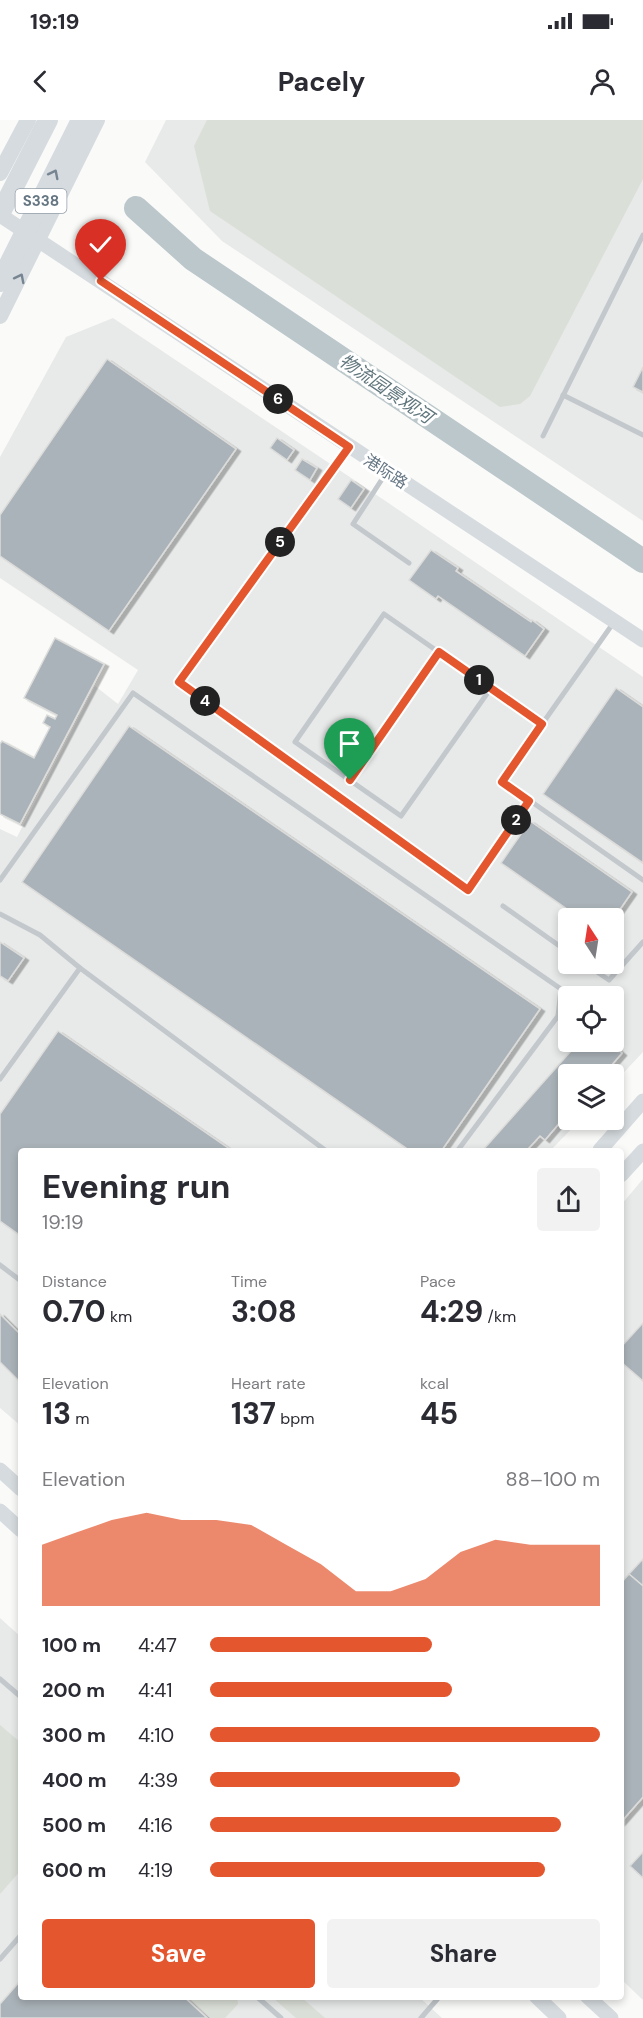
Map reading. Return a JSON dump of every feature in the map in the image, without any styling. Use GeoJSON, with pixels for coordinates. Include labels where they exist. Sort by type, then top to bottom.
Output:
{"type":"FeatureCollection","features":[{"type":"Feature","properties":{"kind":"highway","name":"S338"},"geometry":{"type":"LineString","coordinates":[[0,215],[48,120]]}},
{"type":"Feature","properties":{"kind":"highway","name":"S338"},"geometry":{"type":"LineString","coordinates":[[0,282],[81,120]]}},
{"type":"Feature","properties":{"kind":"main road","name":"S338"},"geometry":{"type":"LineString","coordinates":[[0,173],[28,120]]}},
{"type":"Feature","properties":{"kind":"main road","name":"S338"},"geometry":{"type":"LineString","coordinates":[[39,240],[97,120]]}},
{"type":"Feature","properties":{"kind":"main road"},"geometry":{"type":"LineString","coordinates":[[0,316],[39,240]]}},
{"type":"Feature","properties":{"kind":"street","name":"港际路"},"geometry":{"type":"LineString","coordinates":[[0,215],[643,640]]}},
{"type":"Feature","properties":{"kind":"street"},"geometry":{"type":"LineString","coordinates":[[602,1148],[643,1101]]}},
{"type":"Feature","properties":{"kind":"street"},"geometry":{"type":"LineString","coordinates":[[624,1172],[643,1151]]}},
{"type":"Feature","properties":{"kind":"street"},"geometry":{"type":"LineString","coordinates":[[0,1470],[18,1485]]}},
{"type":"Feature","properties":{"kind":"street"},"geometry":{"type":"LineString","coordinates":[[0,1511],[18,1527]]}},
{"type":"Feature","properties":{"kind":"street"},"geometry":{"type":"LineString","coordinates":[[540,2000],[559,2018]]}},
{"type":"Feature","properties":{"kind":"street"},"geometry":{"type":"LineString","coordinates":[[591,2000],[611,2018]]}},
{"type":"Feature","properties":{"kind":"lane"},"geometry":{"type":"LineString","coordinates":[[543,436],[643,235]]}},
{"type":"Feature","properties":{"kind":"lane"},"geometry":{"type":"LineString","coordinates":[[563,395],[643,435]]}},
{"type":"Feature","properties":{"kind":"lane"},"geometry":{"type":"LineString","coordinates":[[349,447],[179,682],[468,890],[529,801]]}},
{"type":"Feature","properties":{"kind":"lane"},"geometry":{"type":"LineString","coordinates":[[387,471],[353,524],[409,563]]}},
{"type":"Feature","properties":{"kind":"lane"},"geometry":{"type":"LineString","coordinates":[[491,688],[401,816],[295,742],[384,614],[491,688],[542,724]]}},
{"type":"Feature","properties":{"kind":"lane"},"geometry":{"type":"LineString","coordinates":[[614,621],[502,782],[643,880]]}},
{"type":"Feature","properties":{"kind":"lane"},"geometry":{"type":"LineString","coordinates":[[350,780],[439,652]]}},
{"type":"Feature","properties":{"kind":"lane"},"geometry":{"type":"LineString","coordinates":[[0,880],[133,693],[561,989],[558,1016],[459,1148]]}},
{"type":"Feature","properties":{"kind":"lane"},"geometry":{"type":"LineString","coordinates":[[503,906],[558,945]]}},
{"type":"Feature","properties":{"kind":"lane"},"geometry":{"type":"LineString","coordinates":[[0,914],[40,935],[80,968],[321,1148]]}},
{"type":"Feature","properties":{"kind":"lane"},"geometry":{"type":"LineString","coordinates":[[624,963],[643,942]]}},
{"type":"Feature","properties":{"kind":"lane"},"geometry":{"type":"LineString","coordinates":[[0,1079],[80,968]]}},
{"type":"Feature","properties":{"kind":"lane"},"geometry":{"type":"LineString","coordinates":[[600,974],[609,980],[614,974]]}},
{"type":"Feature","properties":{"kind":"lane"},"geometry":{"type":"LineString","coordinates":[[0,1266],[18,1279]]}},
{"type":"Feature","properties":{"kind":"lane"},"geometry":{"type":"LineString","coordinates":[[0,1678],[18,1694]]}},
{"type":"Feature","properties":{"kind":"lane"},"geometry":{"type":"LineString","coordinates":[[0,1959],[18,1938]]}},
{"type":"Feature","properties":{"kind":"lane"},"geometry":{"type":"LineString","coordinates":[[261,2000],[281,2018]]}},
{"type":"Feature","properties":{"kind":"lane"},"geometry":{"type":"LineString","coordinates":[[421,2018],[437,2000]]}},
{"type":"Feature","properties":{"kind":"shaded area"},"geometry":{"type":"Polygon","coordinates":[[[166,120],[643,120],[643,521],[222,241],[145,162],[166,120]]]}},
{"type":"Feature","properties":{"kind":"shaded area"},"geometry":{"type":"Polygon","coordinates":[[[207,120],[643,120],[643,179],[530,396],[520,404],[500,407],[210,211],[194,146],[207,120]]]}},
{"type":"Feature","properties":{"kind":"shaded area"},"geometry":{"type":"Polygon","coordinates":[[[113,318],[643,677],[643,1052],[624,1072],[624,1064],[558,1064],[558,1130],[570,1130],[553,1148],[18,1148],[18,1423],[0,1408],[0,829],[17,837],[95,686],[118,704],[138,670],[0,578],[0,457],[66,337],[113,318]]]}},
{"type":"Feature","properties":{"kind":"shaded area"},"geometry":{"type":"Polygon","coordinates":[[[643,1179],[643,2000],[624,1982],[624,1201],[643,1179]]]}},
{"type":"Feature","properties":{"kind":"shaded area"},"geometry":{"type":"Polygon","coordinates":[[[0,1618],[18,1634],[18,2000],[422,2000],[442,2018],[0,2018],[0,1618]]]}},
{"type":"Feature","properties":{"kind":"shaded area"},"geometry":{"type":"Polygon","coordinates":[[[0,1725],[18,1740],[18,1873],[0,1894],[0,1725]]]}},
{"type":"Feature","properties":{"kind":"shaded area"},"geometry":{"type":"Polygon","coordinates":[[[190,2000],[237,2000],[238,2004],[225,2018],[211,2018],[190,2000]]]}},
{"type":"Feature","properties":{"kind":"shaded area"},"geometry":{"type":"Polygon","coordinates":[[[275,2000],[304,2000],[325,2018],[296,2018],[275,2000]]]}},
{"type":"Feature","properties":{"kind":"building"},"geometry":{"type":"Polygon","coordinates":[[[107,359],[236,449],[109,631],[0,556],[0,515],[107,359]]]}},
{"type":"Feature","properties":{"kind":"building"},"geometry":{"type":"Polygon","coordinates":[[[643,367],[643,392],[633,387],[643,367]]]}},
{"type":"Feature","properties":{"kind":"building"},"geometry":{"type":"Polygon","coordinates":[[[277,438],[294,450],[287,460],[270,448],[277,438]]]}},
{"type":"Feature","properties":{"kind":"building"},"geometry":{"type":"Polygon","coordinates":[[[302,459],[317,468],[310,480],[295,470],[302,459]]]}},
{"type":"Feature","properties":{"kind":"building"},"geometry":{"type":"Polygon","coordinates":[[[351,480],[364,489],[351,508],[338,499],[351,480]]]}},
{"type":"Feature","properties":{"kind":"building"},"geometry":{"type":"Polygon","coordinates":[[[431,550],[458,568],[456,571],[544,629],[525,656],[438,596],[436,599],[409,580],[431,550]]]}},
{"type":"Feature","properties":{"kind":"building"},"geometry":{"type":"Polygon","coordinates":[[[55,638],[104,664],[20,824],[0,814],[0,744],[2,741],[34,758],[50,727],[43,723],[47,715],[55,719],[57,715],[24,698],[55,638]]]}},
{"type":"Feature","properties":{"kind":"building"},"geometry":{"type":"Polygon","coordinates":[[[616,688],[643,707],[643,863],[543,794],[616,688]]]}},
{"type":"Feature","properties":{"kind":"building"},"geometry":{"type":"Polygon","coordinates":[[[129,726],[540,1009],[443,1148],[406,1148],[22,882],[129,726]]]}},
{"type":"Feature","properties":{"kind":"building"},"geometry":{"type":"Polygon","coordinates":[[[530,821],[632,892],[621,908],[566,908],[501,863],[530,821]]]}},
{"type":"Feature","properties":{"kind":"building"},"geometry":{"type":"Polygon","coordinates":[[[0,942],[24,958],[8,981],[0,976],[0,942]]]}},
{"type":"Feature","properties":{"kind":"building"},"geometry":{"type":"Polygon","coordinates":[[[58,1031],[228,1148],[18,1148],[18,1234],[0,1221],[0,1114],[58,1031]]]}},
{"type":"Feature","properties":{"kind":"building"},"geometry":{"type":"Polygon","coordinates":[[[570,1052],[622,1053],[613,1064],[559,1064],[570,1052]]]}},
{"type":"Feature","properties":{"kind":"building"},"geometry":{"type":"Polygon","coordinates":[[[558,1066],[558,1125],[545,1140],[540,1136],[529,1148],[485,1148],[558,1066]]]}},
{"type":"Feature","properties":{"kind":"building"},"geometry":{"type":"Polygon","coordinates":[[[0,1314],[18,1332],[18,1380],[0,1362],[0,1314]]]}},
{"type":"Feature","properties":{"kind":"building"},"geometry":{"type":"Polygon","coordinates":[[[643,1323],[643,1381],[624,1365],[624,1344],[643,1323]]]}},
{"type":"Feature","properties":{"kind":"building"},"geometry":{"type":"Polygon","coordinates":[[[643,1559],[643,1586],[629,1574],[643,1559]]]}},
{"type":"Feature","properties":{"kind":"building"},"geometry":{"type":"Polygon","coordinates":[[[629,1574],[643,1586],[643,1797],[624,1819],[624,1580],[629,1574]]]}},
{"type":"Feature","properties":{"kind":"building"},"geometry":{"type":"Polygon","coordinates":[[[643,1852],[643,1878],[630,1866],[643,1852]]]}},
{"type":"Feature","properties":{"kind":"building"},"geometry":{"type":"Polygon","coordinates":[[[18,1983],[18,2000],[187,2000],[207,2018],[0,2018],[0,2004],[18,1983]]]}},
{"type":"Feature","properties":{"kind":"waterway","name":"物流园景观河"},"geometry":{"type":"LineString","coordinates":[[136,208],[193,259],[643,561]]}},
{"type":"Feature","properties":{"kind":"route"},"geometry":{"type":"LineString","coordinates":[[101,281],[349,447],[179,682],[468,890],[529,801],[502,782],[542,724],[439,652],[350,780]]}}]}
